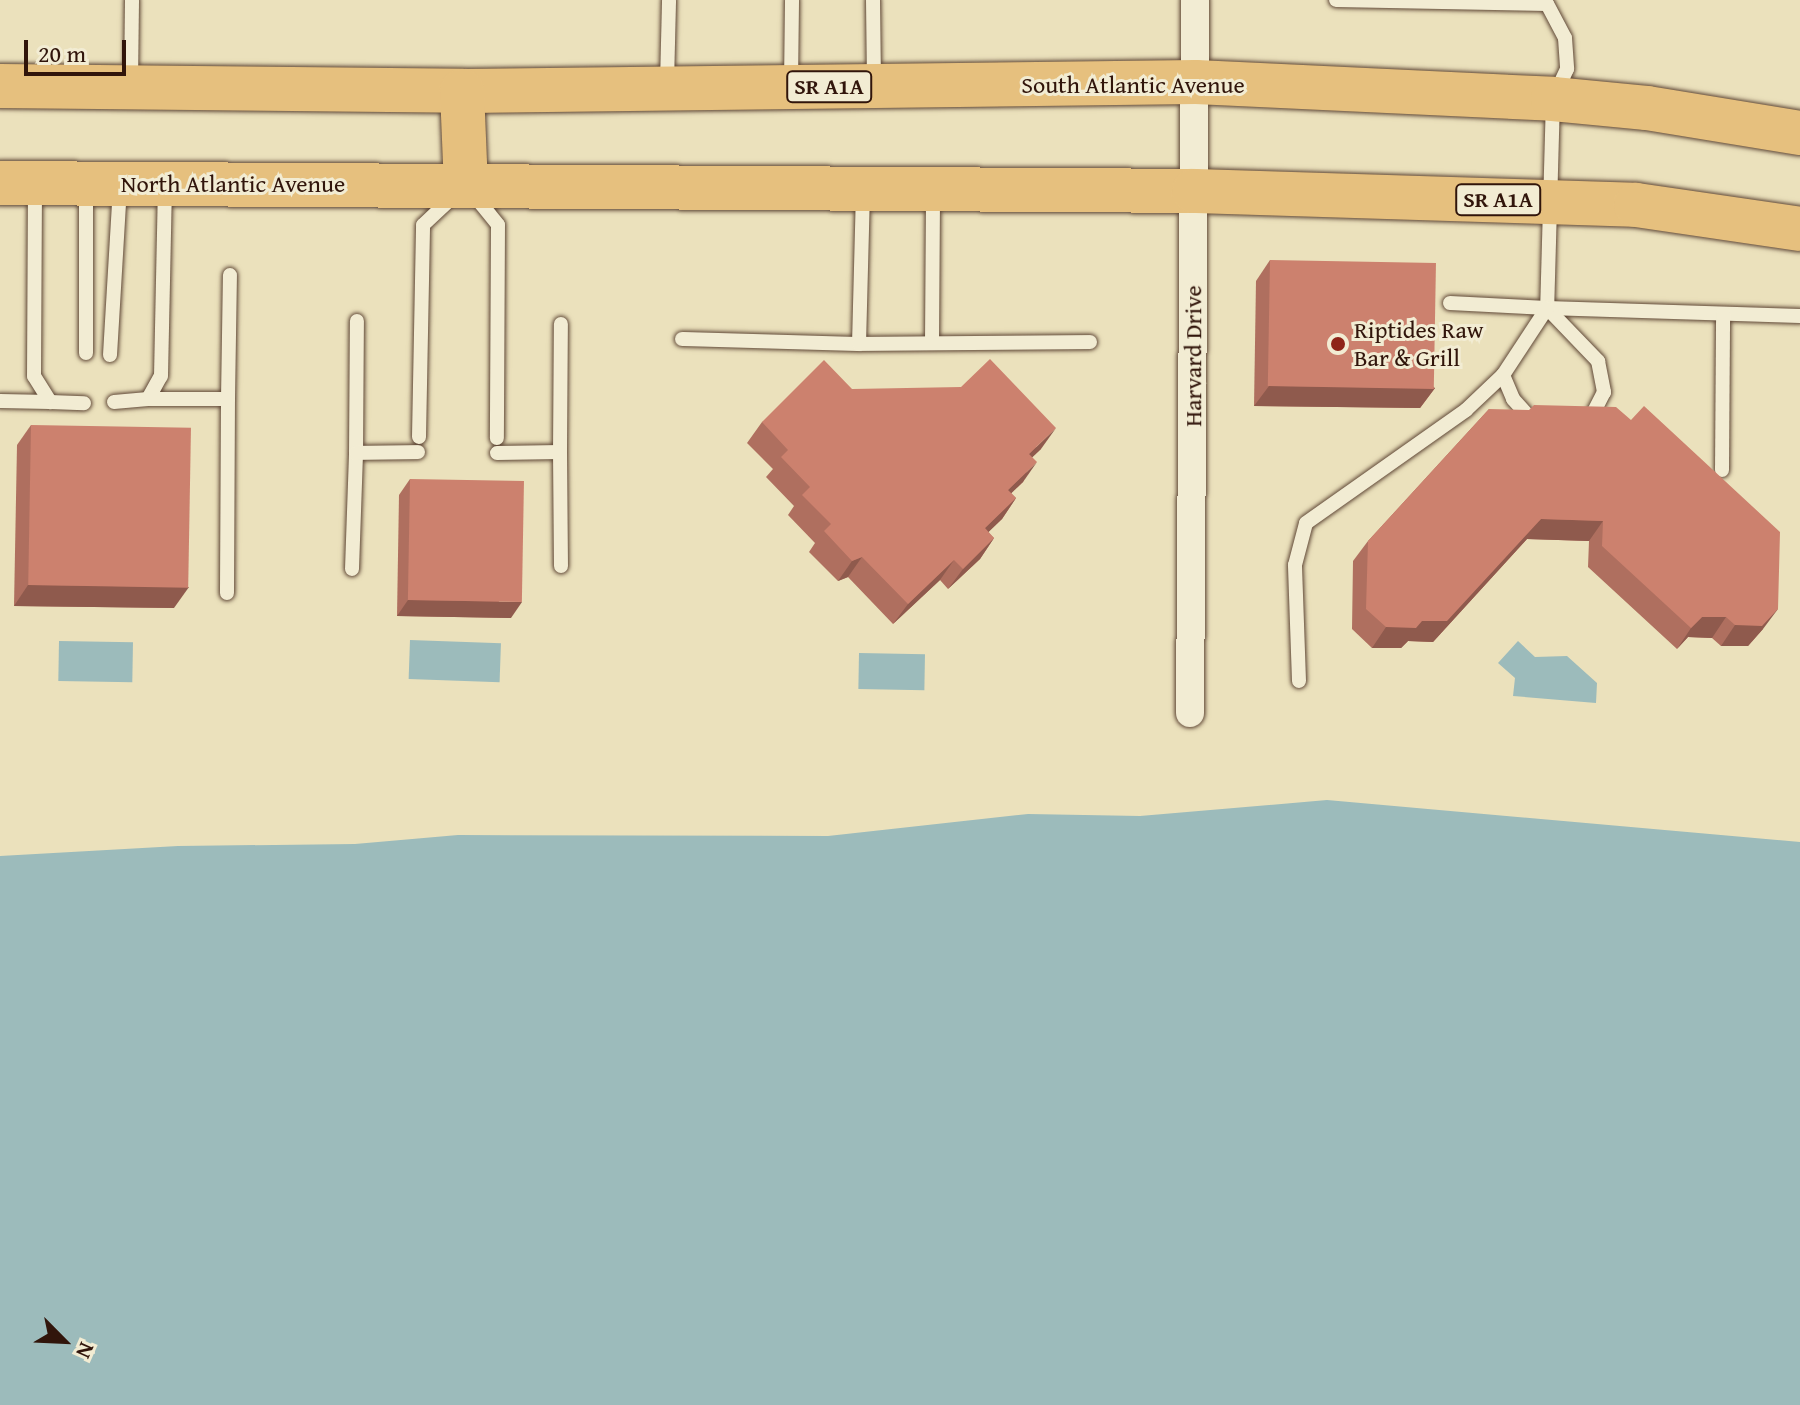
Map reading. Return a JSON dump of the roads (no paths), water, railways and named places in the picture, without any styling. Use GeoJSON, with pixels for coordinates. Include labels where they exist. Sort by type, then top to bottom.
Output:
{"type":"FeatureCollection","features":[{"type":"Feature","properties":{"kind":"main road","name":"South Atlantic Avenue"},"geometry":{"type":"LineString","coordinates":[[462,91],[1196,82],[1553,99],[1647,108],[1800,133]]}},
{"type":"Feature","properties":{"kind":"main road","name":"SR A1A"},"geometry":{"type":"LineString","coordinates":[[0,86],[462,91]]}},
{"type":"Feature","properties":{"kind":"main road"},"geometry":{"type":"LineString","coordinates":[[462,91],[466,185]]}},
{"type":"Feature","properties":{"kind":"main road","name":"North Atlantic Avenue"},"geometry":{"type":"LineString","coordinates":[[18,183],[466,185]]}},
{"type":"Feature","properties":{"kind":"main road","name":"SR A1A"},"geometry":{"type":"LineString","coordinates":[[466,185],[1194,191],[1549,202],[1636,205],[1800,229]]}},
{"type":"Feature","properties":{"kind":"street","name":"Harvard Drive"},"geometry":{"type":"LineString","coordinates":[[1190,713],[1195,0]]}},
{"type":"Feature","properties":{"kind":"lane"},"geometry":{"type":"LineString","coordinates":[[131,88],[132,0]]}},
{"type":"Feature","properties":{"kind":"lane"},"geometry":{"type":"LineString","coordinates":[[667,89],[669,0]]}},
{"type":"Feature","properties":{"kind":"lane"},"geometry":{"type":"LineString","coordinates":[[791,87],[792,0]]}},
{"type":"Feature","properties":{"kind":"lane"},"geometry":{"type":"LineString","coordinates":[[873,0],[874,86]]}},
{"type":"Feature","properties":{"kind":"lane"},"geometry":{"type":"LineString","coordinates":[[1299,681],[1295,565],[1306,523],[1466,410],[1503,375],[1547,308],[1553,99],[1567,69],[1565,38],[1546,2],[1336,0]]}},
{"type":"Feature","properties":{"kind":"lane"},"geometry":{"type":"LineString","coordinates":[[18,183],[34,376],[50,402]]}},
{"type":"Feature","properties":{"kind":"lane"},"geometry":{"type":"LineString","coordinates":[[86,353],[103,183]]}},
{"type":"Feature","properties":{"kind":"lane"},"geometry":{"type":"LineString","coordinates":[[103,183],[110,355]]}},
{"type":"Feature","properties":{"kind":"lane"},"geometry":{"type":"LineString","coordinates":[[148,399],[161,376],[165,184]]}},
{"type":"Feature","properties":{"kind":"lane"},"geometry":{"type":"LineString","coordinates":[[356,453],[418,444],[423,225],[466,185],[498,225],[497,446],[560,452]]}},
{"type":"Feature","properties":{"kind":"lane"},"geometry":{"type":"LineString","coordinates":[[859,344],[863,189]]}},
{"type":"Feature","properties":{"kind":"lane"},"geometry":{"type":"LineString","coordinates":[[932,343],[933,189]]}},
{"type":"Feature","properties":{"kind":"lane"},"geometry":{"type":"LineString","coordinates":[[227,593],[230,275]]}},
{"type":"Feature","properties":{"kind":"lane"},"geometry":{"type":"LineString","coordinates":[[1450,303],[1800,316]]}},
{"type":"Feature","properties":{"kind":"lane"},"geometry":{"type":"LineString","coordinates":[[1547,308],[1598,361],[1604,392],[1595,415],[1584,426],[1575,426]]}},
{"type":"Feature","properties":{"kind":"lane"},"geometry":{"type":"LineString","coordinates":[[1722,470],[1723,314]]}},
{"type":"Feature","properties":{"kind":"lane"},"geometry":{"type":"LineString","coordinates":[[352,569],[357,321]]}},
{"type":"Feature","properties":{"kind":"lane"},"geometry":{"type":"LineString","coordinates":[[561,324],[561,566]]}},
{"type":"Feature","properties":{"kind":"lane"},"geometry":{"type":"LineString","coordinates":[[682,339],[859,344],[1090,342]]}},
{"type":"Feature","properties":{"kind":"lane"},"geometry":{"type":"LineString","coordinates":[[1503,375],[1527,418],[1544,426]]}},
{"type":"Feature","properties":{"kind":"lane"},"geometry":{"type":"LineString","coordinates":[[114,402],[228,399]]}},
{"type":"Feature","properties":{"kind":"lane"},"geometry":{"type":"LineString","coordinates":[[0,401],[84,403]]}},
{"type":"Feature","properties":{"kind":"water"},"geometry":{"type":"Polygon","coordinates":[[[410,640],[501,643],[500,682],[409,679],[410,640]]]}},
{"type":"Feature","properties":{"kind":"water"},"geometry":{"type":"Polygon","coordinates":[[[59,641],[133,642],[132,682],[58,681],[59,641]]]}},
{"type":"Feature","properties":{"kind":"water"},"geometry":{"type":"Polygon","coordinates":[[[1518,641],[1535,657],[1567,656],[1597,683],[1596,703],[1513,696],[1515,678],[1498,663],[1518,641]]]}},
{"type":"Feature","properties":{"kind":"water"},"geometry":{"type":"Polygon","coordinates":[[[859,653],[925,654],[924,690],[858,689],[859,653]]]}},
{"type":"Feature","properties":{"kind":"water"},"geometry":{"type":"Polygon","coordinates":[[[1327,800],[1800,842],[1800,1405],[0,1405],[0,856],[178,846],[355,844],[458,835],[828,836],[1028,814],[1140,816],[1327,800]]]}},
{"type":"Feature","properties":{"kind":"place","name":"Riptides Raw Bar & Grill"},"geometry":{"type":"Point","coordinates":[1338,344]}}]}
